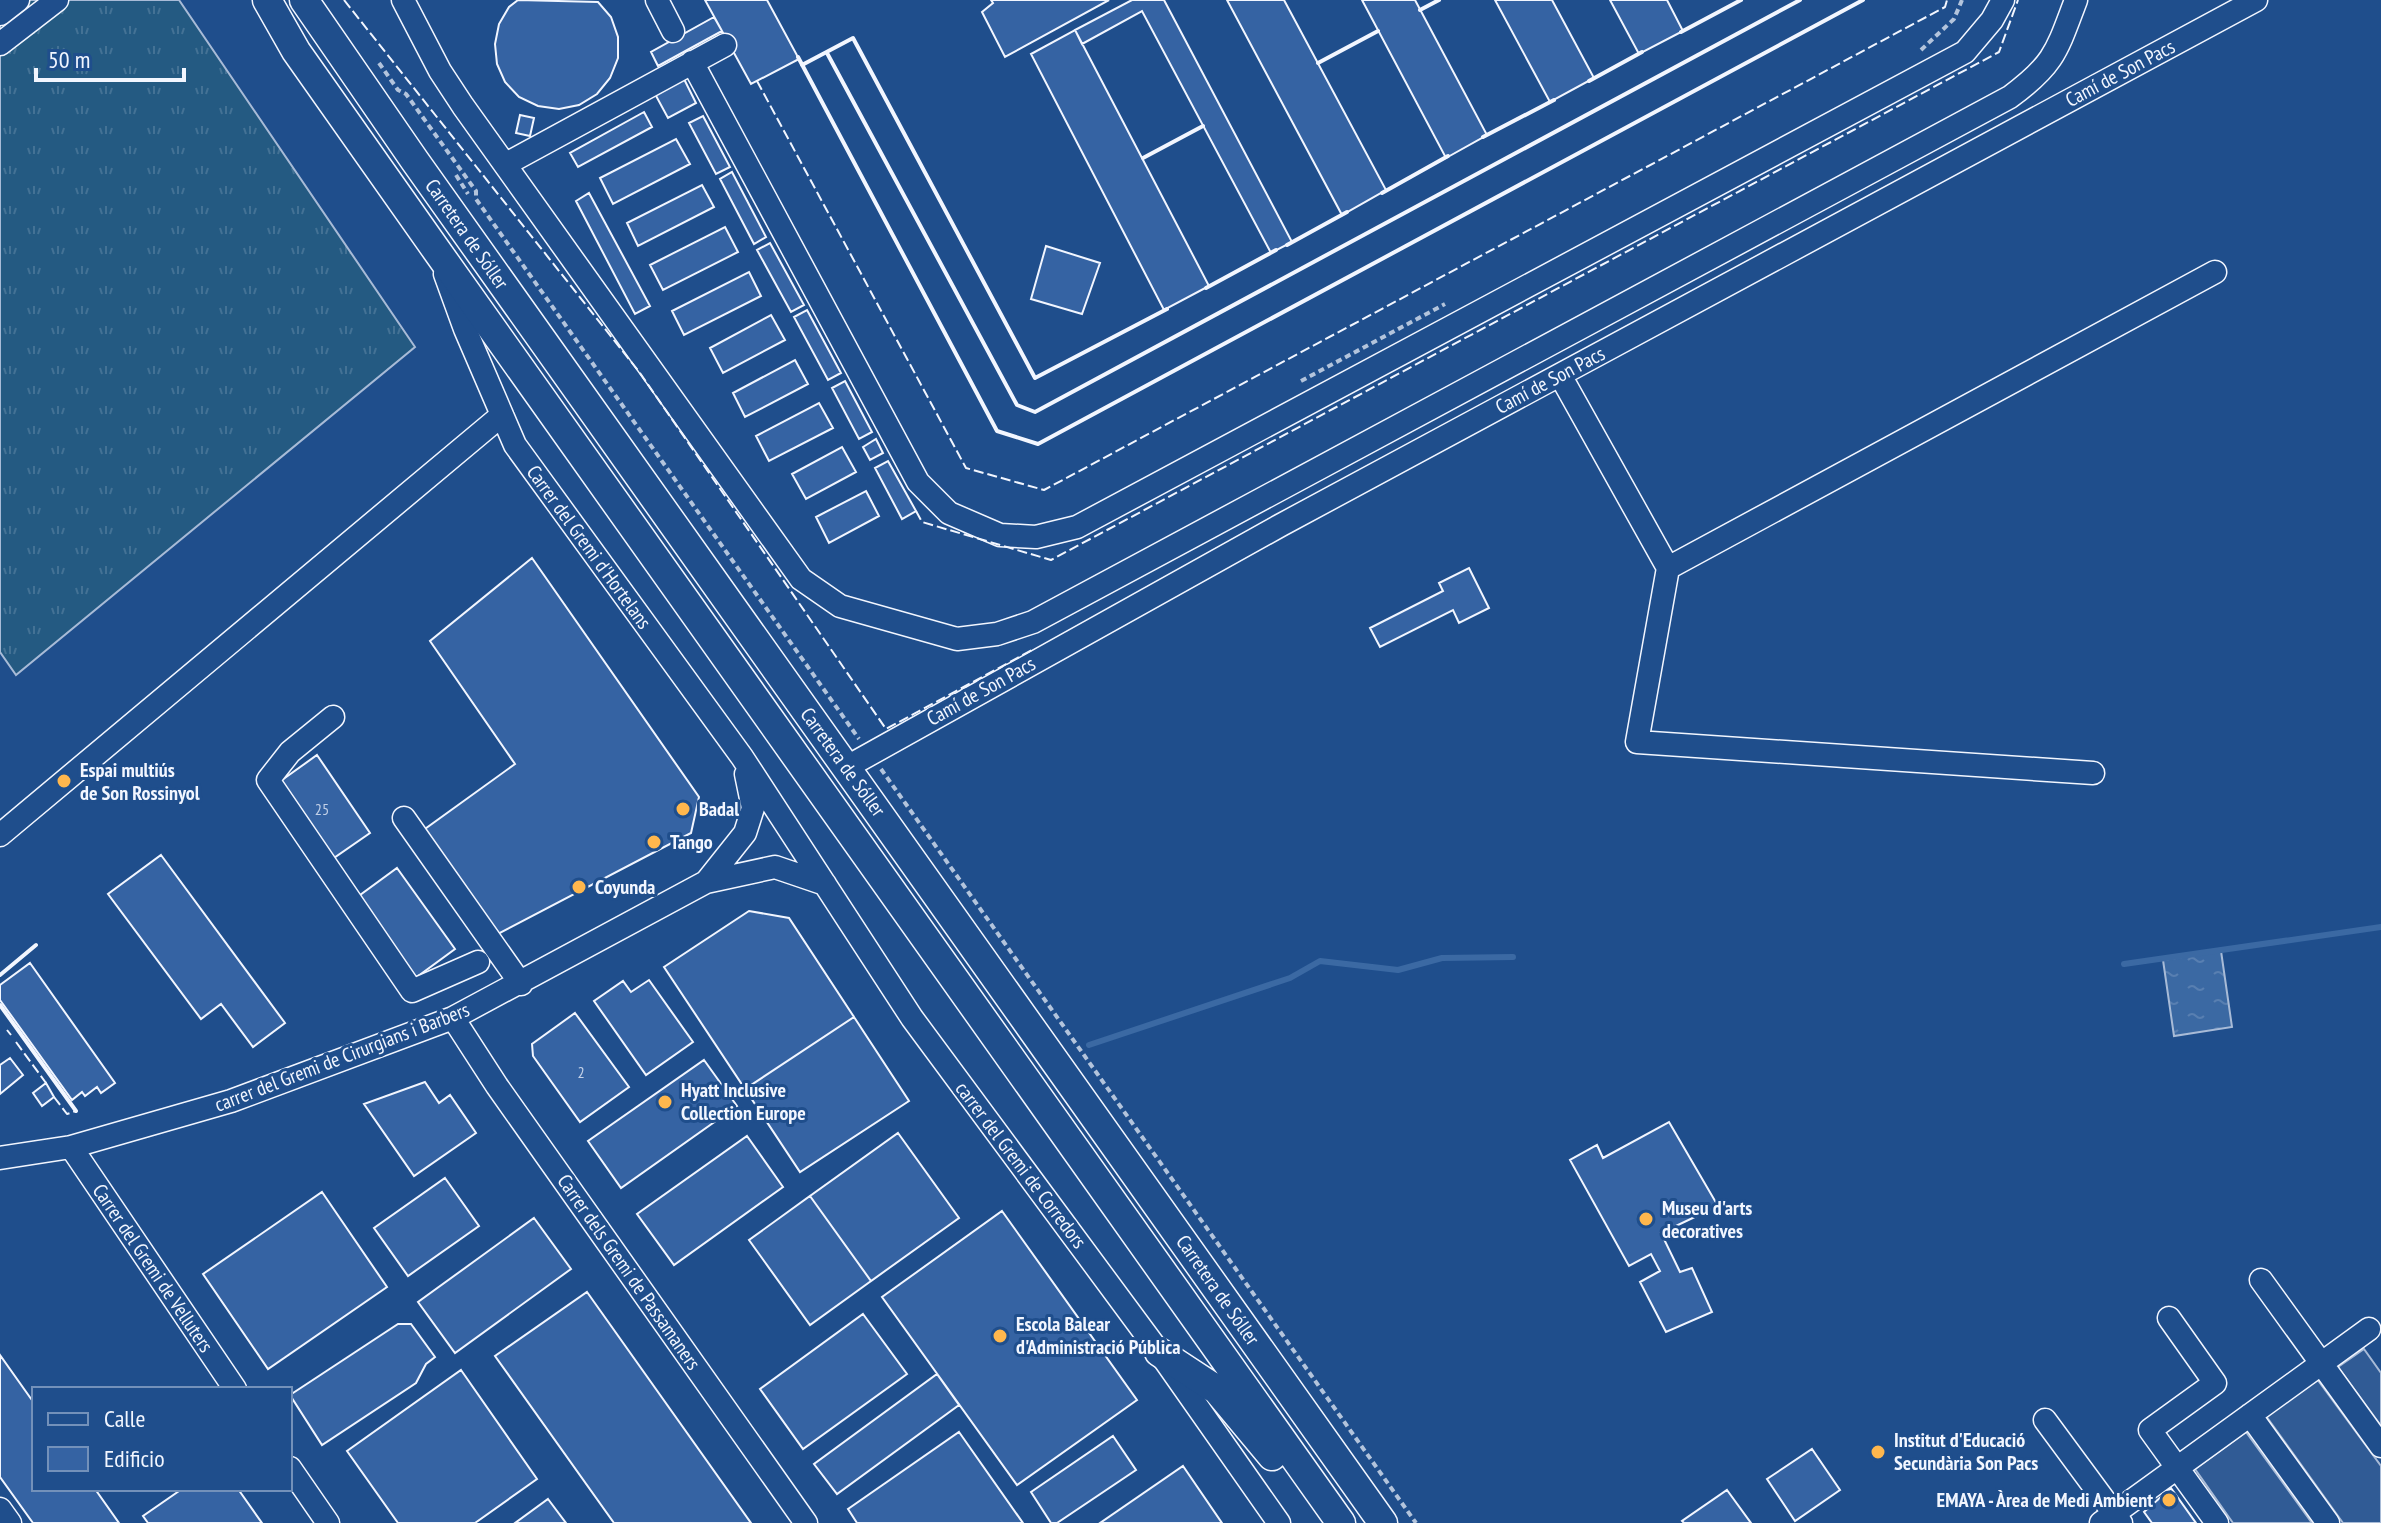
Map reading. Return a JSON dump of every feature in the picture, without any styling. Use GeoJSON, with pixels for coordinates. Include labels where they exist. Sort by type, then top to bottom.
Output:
{"type":"FeatureCollection","features":[{"type":"Feature","properties":{"kind":"main road"},"geometry":{"type":"LineString","coordinates":[[255,0],[296,51]]}},
{"type":"Feature","properties":{"kind":"main road","name":"Carretera de Sóller"},"geometry":{"type":"LineString","coordinates":[[267,0],[296,51],[437,251],[1341,1523]]}},
{"type":"Feature","properties":{"kind":"main road","name":"Carretera de Sóller"},"geometry":{"type":"LineString","coordinates":[[304,0],[1383,1523]]}},
{"type":"Feature","properties":{"kind":"main road"},"geometry":{"type":"LineString","coordinates":[[1159,1352],[1217,1390],[1327,1523]]}},
{"type":"Feature","properties":{"kind":"street"},"geometry":{"type":"LineString","coordinates":[[0,14],[18,0]]}},
{"type":"Feature","properties":{"kind":"street"},"geometry":{"type":"LineString","coordinates":[[0,44],[57,0]]}},
{"type":"Feature","properties":{"kind":"street"},"geometry":{"type":"LineString","coordinates":[[403,0],[440,71],[801,579],[840,606],[957,639],[997,634],[1033,622],[2010,97],[2035,79],[2055,56],[2076,0]]}},
{"type":"Feature","properties":{"kind":"street"},"geometry":{"type":"LineString","coordinates":[[657,0],[673,31]]}},
{"type":"Feature","properties":{"kind":"street"},"geometry":{"type":"LineString","coordinates":[[692,62],[918,482],[949,513],[1000,535],[1036,537],[1077,527],[1965,52],[1992,20],[2003,0]]}},
{"type":"Feature","properties":{"kind":"street","name":"Camí de Son Pacs"},"geometry":{"type":"LineString","coordinates":[[847,767],[1136,604],[2256,0]]}},
{"type":"Feature","properties":{"kind":"street"},"geometry":{"type":"LineString","coordinates":[[506,164],[725,45]]}},
{"type":"Feature","properties":{"kind":"street","name":"Carrer del Gremi d'Hortelans"},"geometry":{"type":"LineString","coordinates":[[437,251],[465,329],[515,445],[742,757],[783,821]]}},
{"type":"Feature","properties":{"kind":"street"},"geometry":{"type":"LineString","coordinates":[[1668,568],[2215,272]]}},
{"type":"Feature","properties":{"kind":"street"},"geometry":{"type":"LineString","coordinates":[[1560,375],[1668,568],[1637,742],[2093,773]]}},
{"type":"Feature","properties":{"kind":"street"},"geometry":{"type":"LineString","coordinates":[[0,835],[502,415]]}},
{"type":"Feature","properties":{"kind":"street"},"geometry":{"type":"LineString","coordinates":[[333,717],[290,752],[268,780],[412,991],[478,962]]}},
{"type":"Feature","properties":{"kind":"street"},"geometry":{"type":"LineString","coordinates":[[706,882],[745,833],[753,808],[742,757]]}},
{"type":"Feature","properties":{"kind":"street"},"geometry":{"type":"LineString","coordinates":[[404,818],[521,984]]}},
{"type":"Feature","properties":{"kind":"street","name":"carrer del Gremi de Corredors"},"geometry":{"type":"LineString","coordinates":[[783,821],[912,1018],[1159,1352],[1272,1514]]}},
{"type":"Feature","properties":{"kind":"street"},"geometry":{"type":"LineString","coordinates":[[706,882],[775,867],[825,884]]}},
{"type":"Feature","properties":{"kind":"street","name":"carrer del Gremi de Cirurgians i Barbers"},"geometry":{"type":"LineString","coordinates":[[0,1158],[71,1147],[231,1101],[453,1018],[706,882]]}},
{"type":"Feature","properties":{"kind":"street","name":"Carrer dels Gremi de Passamaners"},"geometry":{"type":"LineString","coordinates":[[453,1018],[497,1086],[806,1523]]}},
{"type":"Feature","properties":{"kind":"street","name":"Carrer del Gremi de Velluters"},"geometry":{"type":"LineString","coordinates":[[71,1147],[234,1387]]}},
{"type":"Feature","properties":{"kind":"street"},"geometry":{"type":"LineString","coordinates":[[2261,1280],[2381,1446]]}},
{"type":"Feature","properties":{"kind":"street"},"geometry":{"type":"LineString","coordinates":[[2169,1318],[2215,1383],[2150,1430],[2217,1523]]}},
{"type":"Feature","properties":{"kind":"street"},"geometry":{"type":"LineString","coordinates":[[2045,1420],[2112,1520],[2177,1468],[2369,1329]]}},
{"type":"Feature","properties":{"kind":"street"},"geometry":{"type":"LineString","coordinates":[[2250,1415],[2328,1523]]}},
{"type":"Feature","properties":{"kind":"street"},"geometry":{"type":"LineString","coordinates":[[292,1471],[328,1523]]}},
{"type":"Feature","properties":{"kind":"street"},"geometry":{"type":"LineString","coordinates":[[0,1509],[10,1523]]}},
{"type":"Feature","properties":{"kind":"green space"},"geometry":{"type":"Polygon","coordinates":[[[0,0],[179,0],[415,347],[16,675],[0,652],[0,0]]]}},
{"type":"Feature","properties":{"kind":"shaded area"},"geometry":{"type":"Polygon","coordinates":[[[2364,1349],[2381,1373],[2381,1426],[2338,1367],[2364,1349]]]}},
{"type":"Feature","properties":{"kind":"shaded area"},"geometry":{"type":"Polygon","coordinates":[[[2317,1379],[2381,1466],[2381,1523],[2343,1523],[2266,1416],[2317,1379]]]}},
{"type":"Feature","properties":{"kind":"shaded area"},"geometry":{"type":"Polygon","coordinates":[[[2246,1432],[2312,1523],[2233,1523],[2195,1469],[2246,1432]]]}},
{"type":"Feature","properties":{"kind":"water"},"geometry":{"type":"Polygon","coordinates":[[[2221,951],[2232,1027],[2174,1036],[2163,960],[2221,951]]]}},
{"type":"Feature","properties":{"kind":"building"},"geometry":{"type":"Polygon","coordinates":[[[518,0],[598,2],[611,17],[618,37],[618,58],[610,78],[597,94],[579,105],[559,109],[538,106],[519,97],[505,82],[497,64],[495,44],[499,24],[509,7],[518,0]]]}},
{"type":"Feature","properties":{"kind":"building"},"geometry":{"type":"Polygon","coordinates":[[[705,0],[767,0],[799,59],[751,84],[705,0]]]}},
{"type":"Feature","properties":{"kind":"building"},"geometry":{"type":"Polygon","coordinates":[[[991,0],[1109,0],[1005,57],[982,12],[993,3],[991,0]]]}},
{"type":"Feature","properties":{"kind":"building"},"geometry":{"type":"Polygon","coordinates":[[[1132,0],[1164,0],[1292,242],[1271,253],[1142,11],[1082,44],[1075,30],[1132,0]]]}},
{"type":"Feature","properties":{"kind":"building"},"geometry":{"type":"Polygon","coordinates":[[[1227,0],[1284,0],[1386,190],[1342,215],[1227,0]]]}},
{"type":"Feature","properties":{"kind":"building"},"geometry":{"type":"Polygon","coordinates":[[[1362,0],[1415,0],[1487,135],[1446,158],[1362,0]]]}},
{"type":"Feature","properties":{"kind":"building"},"geometry":{"type":"Polygon","coordinates":[[[1495,0],[1552,0],[1594,78],[1550,102],[1495,0]]]}},
{"type":"Feature","properties":{"kind":"building"},"geometry":{"type":"Polygon","coordinates":[[[1610,0],[1667,0],[1683,31],[1639,54],[1610,0]]]}},
{"type":"Feature","properties":{"kind":"building"},"geometry":{"type":"Polygon","coordinates":[[[714,17],[722,31],[658,66],[651,52],[714,17]]]}},
{"type":"Feature","properties":{"kind":"building"},"geometry":{"type":"Polygon","coordinates":[[[1075,30],[1209,286],[1164,310],[1031,54],[1075,30]]]}},
{"type":"Feature","properties":{"kind":"building"},"geometry":{"type":"Polygon","coordinates":[[[684,79],[696,103],[668,118],[655,94],[684,79]]]}},
{"type":"Feature","properties":{"kind":"building"},"geometry":{"type":"Polygon","coordinates":[[[644,112],[652,127],[578,167],[570,153],[644,112]]]}},
{"type":"Feature","properties":{"kind":"building"},"geometry":{"type":"Polygon","coordinates":[[[520,115],[534,118],[530,136],[516,133],[520,115]]]}},
{"type":"Feature","properties":{"kind":"building"},"geometry":{"type":"Polygon","coordinates":[[[703,116],[730,167],[716,174],[689,123],[703,116]]]}},
{"type":"Feature","properties":{"kind":"building"},"geometry":{"type":"Polygon","coordinates":[[[676,139],[690,164],[613,204],[600,178],[676,139]]]}},
{"type":"Feature","properties":{"kind":"building"},"geometry":{"type":"Polygon","coordinates":[[[732,172],[766,237],[754,244],[720,179],[732,172]]]}},
{"type":"Feature","properties":{"kind":"building"},"geometry":{"type":"Polygon","coordinates":[[[702,185],[714,207],[638,246],[627,223],[702,185]]]}},
{"type":"Feature","properties":{"kind":"building"},"geometry":{"type":"Polygon","coordinates":[[[589,193],[650,306],[635,314],[576,201],[589,193]]]}},
{"type":"Feature","properties":{"kind":"building"},"geometry":{"type":"Polygon","coordinates":[[[725,227],[738,252],[663,290],[650,265],[725,227]]]}},
{"type":"Feature","properties":{"kind":"building"},"geometry":{"type":"Polygon","coordinates":[[[770,243],[804,305],[791,312],[757,250],[770,243]]]}},
{"type":"Feature","properties":{"kind":"building"},"geometry":{"type":"Polygon","coordinates":[[[1046,246],[1100,263],[1082,314],[1031,299],[1046,246]]]}},
{"type":"Feature","properties":{"kind":"building"},"geometry":{"type":"Polygon","coordinates":[[[749,272],[761,296],[684,335],[672,311],[749,272]]]}},
{"type":"Feature","properties":{"kind":"building"},"geometry":{"type":"Polygon","coordinates":[[[807,310],[841,373],[828,380],[794,317],[807,310]]]}},
{"type":"Feature","properties":{"kind":"building"},"geometry":{"type":"Polygon","coordinates":[[[771,315],[785,340],[723,373],[710,348],[771,315]]]}},
{"type":"Feature","properties":{"kind":"building"},"geometry":{"type":"Polygon","coordinates":[[[795,360],[808,384],[745,417],[733,393],[795,360]]]}},
{"type":"Feature","properties":{"kind":"building"},"geometry":{"type":"Polygon","coordinates":[[[845,381],[872,432],[859,439],[832,388],[845,381]]]}},
{"type":"Feature","properties":{"kind":"building"},"geometry":{"type":"Polygon","coordinates":[[[819,403],[833,428],[769,461],[756,436],[819,403]]]}},
{"type":"Feature","properties":{"kind":"building"},"geometry":{"type":"Polygon","coordinates":[[[876,439],[883,453],[870,460],[863,447],[876,439]]]}},
{"type":"Feature","properties":{"kind":"building"},"geometry":{"type":"Polygon","coordinates":[[[842,447],[856,472],[806,499],[792,474],[842,447]]]}},
{"type":"Feature","properties":{"kind":"building"},"geometry":{"type":"Polygon","coordinates":[[[888,461],[916,511],[902,519],[875,468],[888,461]]]}},
{"type":"Feature","properties":{"kind":"building"},"geometry":{"type":"Polygon","coordinates":[[[866,491],[879,516],[829,543],[816,517],[866,491]]]}},
{"type":"Feature","properties":{"kind":"building"},"geometry":{"type":"Polygon","coordinates":[[[532,558],[699,797],[691,833],[496,935],[418,834],[515,764],[430,641],[532,558]]]}},
{"type":"Feature","properties":{"kind":"building"},"geometry":{"type":"Polygon","coordinates":[[[1469,568],[1489,608],[1459,623],[1453,610],[1380,647],[1370,628],[1443,591],[1439,583],[1469,568]]]}},
{"type":"Feature","properties":{"kind":"building"},"geometry":{"type":"Polygon","coordinates":[[[317,755],[370,833],[328,862],[275,785],[317,755]]]}},
{"type":"Feature","properties":{"kind":"building"},"geometry":{"type":"Polygon","coordinates":[[[161,855],[285,1023],[253,1047],[221,1004],[201,1019],[108,894],[161,855]]]}},
{"type":"Feature","properties":{"kind":"building"},"geometry":{"type":"Polygon","coordinates":[[[397,868],[455,949],[414,979],[356,898],[397,868]]]}},
{"type":"Feature","properties":{"kind":"building"},"geometry":{"type":"Polygon","coordinates":[[[749,911],[789,918],[854,1017],[745,1089],[664,967],[749,911]]]}},
{"type":"Feature","properties":{"kind":"building"},"geometry":{"type":"Polygon","coordinates":[[[30,963],[115,1083],[101,1093],[97,1087],[85,1096],[82,1092],[72,1100],[0,1000],[0,985],[30,963]]]}},
{"type":"Feature","properties":{"kind":"building"},"geometry":{"type":"Polygon","coordinates":[[[649,980],[693,1042],[646,1075],[594,1001],[623,981],[631,992],[649,980]]]}},
{"type":"Feature","properties":{"kind":"building"},"geometry":{"type":"Polygon","coordinates":[[[575,1013],[629,1087],[580,1122],[533,1056],[532,1044],[575,1013]]]}},
{"type":"Feature","properties":{"kind":"building"},"geometry":{"type":"Polygon","coordinates":[[[854,1017],[909,1101],[800,1172],[745,1089],[854,1017]]]}},
{"type":"Feature","properties":{"kind":"building"},"geometry":{"type":"Polygon","coordinates":[[[10,1058],[23,1075],[0,1094],[0,1065],[10,1058]]]}},
{"type":"Feature","properties":{"kind":"building"},"geometry":{"type":"Polygon","coordinates":[[[704,1060],[737,1106],[621,1188],[588,1141],[704,1060]]]}},
{"type":"Feature","properties":{"kind":"building"},"geometry":{"type":"Polygon","coordinates":[[[425,1082],[439,1103],[450,1095],[476,1133],[414,1176],[364,1104],[425,1082]]]}},
{"type":"Feature","properties":{"kind":"building"},"geometry":{"type":"Polygon","coordinates":[[[46,1083],[54,1097],[42,1106],[33,1093],[46,1083]]]}},
{"type":"Feature","properties":{"kind":"building","name":"Museu d'arts decoratives"},"geometry":{"type":"Polygon","coordinates":[[[1669,1122],[1718,1206],[1661,1233],[1680,1272],[1692,1268],[1712,1312],[1666,1332],[1640,1282],[1660,1271],[1651,1254],[1629,1266],[1570,1160],[1597,1145],[1603,1158],[1669,1122]]]}},
{"type":"Feature","properties":{"kind":"building"},"geometry":{"type":"Polygon","coordinates":[[[898,1133],[959,1218],[871,1281],[810,1196],[898,1133]]]}},
{"type":"Feature","properties":{"kind":"building"},"geometry":{"type":"Polygon","coordinates":[[[747,1136],[783,1187],[674,1265],[637,1214],[747,1136]]]}},
{"type":"Feature","properties":{"kind":"building"},"geometry":{"type":"Polygon","coordinates":[[[445,1178],[479,1226],[408,1276],[374,1228],[445,1178]]]}},
{"type":"Feature","properties":{"kind":"building"},"geometry":{"type":"Polygon","coordinates":[[[322,1192],[387,1287],[268,1369],[203,1274],[322,1192]]]}},
{"type":"Feature","properties":{"kind":"building"},"geometry":{"type":"Polygon","coordinates":[[[810,1196],[871,1281],[810,1325],[749,1240],[810,1196]]]}},
{"type":"Feature","properties":{"kind":"building","name":"Escola Balear d'Administració Pública"},"geometry":{"type":"Polygon","coordinates":[[[1002,1211],[1137,1400],[1017,1485],[882,1297],[1002,1211]]]}},
{"type":"Feature","properties":{"kind":"building"},"geometry":{"type":"Polygon","coordinates":[[[534,1218],[571,1269],[455,1353],[418,1302],[534,1218]]]}},
{"type":"Feature","properties":{"kind":"building"},"geometry":{"type":"Polygon","coordinates":[[[587,1292],[751,1523],[614,1523],[495,1356],[587,1292]]]}},
{"type":"Feature","properties":{"kind":"building"},"geometry":{"type":"Polygon","coordinates":[[[863,1314],[907,1374],[803,1449],[760,1389],[863,1314]]]}},
{"type":"Feature","properties":{"kind":"building"},"geometry":{"type":"Polygon","coordinates":[[[398,1324],[411,1324],[435,1357],[426,1364],[416,1383],[322,1445],[292,1394],[398,1324]]]}},
{"type":"Feature","properties":{"kind":"building"},"geometry":{"type":"Polygon","coordinates":[[[0,1355],[32,1400],[32,1491],[96,1491],[119,1523],[33,1523],[0,1477],[0,1355]]]}},
{"type":"Feature","properties":{"kind":"building"},"geometry":{"type":"Polygon","coordinates":[[[461,1370],[537,1479],[475,1523],[398,1523],[347,1451],[461,1370]]]}},
{"type":"Feature","properties":{"kind":"building"},"geometry":{"type":"Polygon","coordinates":[[[937,1374],[959,1405],[837,1494],[814,1464],[937,1374]]]}},
{"type":"Feature","properties":{"kind":"building"},"geometry":{"type":"Polygon","coordinates":[[[959,1432],[1023,1523],[857,1523],[848,1509],[959,1432]]]}},
{"type":"Feature","properties":{"kind":"building"},"geometry":{"type":"Polygon","coordinates":[[[1113,1436],[1136,1470],[1057,1523],[1051,1523],[1031,1492],[1113,1436]]]}},
{"type":"Feature","properties":{"kind":"building"},"geometry":{"type":"Polygon","coordinates":[[[1812,1449],[1840,1490],[1795,1521],[1767,1479],[1812,1449]]]}},
{"type":"Feature","properties":{"kind":"building"},"geometry":{"type":"Polygon","coordinates":[[[1183,1466],[1222,1523],[1100,1523],[1183,1466]]]}},
{"type":"Feature","properties":{"kind":"building","name":"EMAYA - Àrea de Medi Ambient"},"geometry":{"type":"Polygon","coordinates":[[[2171,1488],[2196,1523],[2152,1523],[2144,1512],[2171,1488]]]}},
{"type":"Feature","properties":{"kind":"building"},"geometry":{"type":"Polygon","coordinates":[[[1727,1490],[1751,1523],[1682,1521],[1727,1490]]]}},
{"type":"Feature","properties":{"kind":"building"},"geometry":{"type":"Polygon","coordinates":[[[179,1491],[239,1491],[262,1523],[148,1523],[143,1516],[179,1491]]]}},
{"type":"Feature","properties":{"kind":"building"},"geometry":{"type":"Polygon","coordinates":[[[548,1499],[566,1523],[515,1523],[548,1499]]]}},
{"type":"Feature","properties":{"kind":"waterway"},"geometry":{"type":"LineString","coordinates":[[2124,964],[2381,927]]}},
{"type":"Feature","properties":{"kind":"waterway"},"geometry":{"type":"LineString","coordinates":[[1089,1045],[1290,978],[1320,961],[1398,970],[1442,958],[1513,957]]}},
{"type":"Feature","properties":{"kind":"fence"},"geometry":{"type":"LineString","coordinates":[[344,0],[640,373],[886,729],[1032,650]]}},
{"type":"Feature","properties":{"kind":"fence"},"geometry":{"type":"LineString","coordinates":[[757,81],[966,468],[1044,490],[1945,7],[1947,0]]}},
{"type":"Feature","properties":{"kind":"fence"},"geometry":{"type":"LineString","coordinates":[[916,511],[922,522],[1051,560],[1999,52],[2018,0]]}},
{"type":"Feature","properties":{"kind":"fence"},"geometry":{"type":"LineString","coordinates":[[7,1030],[11,1035]]}},
{"type":"Feature","properties":{"kind":"fence"},"geometry":{"type":"LineString","coordinates":[[16,1042],[46,1083]]}},
{"type":"Feature","properties":{"kind":"fence"},"geometry":{"type":"LineString","coordinates":[[54,1097],[67,1114],[76,1111]]}},
{"type":"Feature","properties":{"kind":"wall"},"geometry":{"type":"LineString","coordinates":[[1420,10],[1439,0]]}},
{"type":"Feature","properties":{"kind":"wall"},"geometry":{"type":"LineString","coordinates":[[1681,32],[1741,0]]}},
{"type":"Feature","properties":{"kind":"wall"},"geometry":{"type":"LineString","coordinates":[[827,53],[1017,405],[1035,412],[1800,0]]}},
{"type":"Feature","properties":{"kind":"wall"},"geometry":{"type":"LineString","coordinates":[[798,57],[997,431],[1038,444],[1863,0]]}},
{"type":"Feature","properties":{"kind":"wall"},"geometry":{"type":"LineString","coordinates":[[1318,63],[1378,31]]}},
{"type":"Feature","properties":{"kind":"wall"},"geometry":{"type":"LineString","coordinates":[[802,65],[853,38],[1035,378],[1167,309]]}},
{"type":"Feature","properties":{"kind":"wall"},"geometry":{"type":"LineString","coordinates":[[1589,81],[1642,52]]}},
{"type":"Feature","properties":{"kind":"wall"},"geometry":{"type":"LineString","coordinates":[[1483,137],[1554,100]]}},
{"type":"Feature","properties":{"kind":"wall"},"geometry":{"type":"LineString","coordinates":[[1143,158],[1203,126]]}},
{"type":"Feature","properties":{"kind":"wall"},"geometry":{"type":"LineString","coordinates":[[1382,193],[1448,156]]}},
{"type":"Feature","properties":{"kind":"wall"},"geometry":{"type":"LineString","coordinates":[[1287,245],[1347,212]]}},
{"type":"Feature","properties":{"kind":"wall"},"geometry":{"type":"LineString","coordinates":[[1206,288],[1276,250]]}},
{"type":"Feature","properties":{"kind":"wall"},"geometry":{"type":"LineString","coordinates":[[0,975],[36,945]]}},
{"type":"Feature","properties":{"kind":"wall"},"geometry":{"type":"LineString","coordinates":[[0,1005],[76,1111]]}},
{"type":"Feature","properties":{"kind":"place","name":"Espai multiús de Son Rossinyol"},"geometry":{"type":"Point","coordinates":[64,781]}},
{"type":"Feature","properties":{"kind":"place","name":"Badal"},"geometry":{"type":"Point","coordinates":[683,809]}},
{"type":"Feature","properties":{"kind":"place","name":"Tango"},"geometry":{"type":"Point","coordinates":[654,842]}},
{"type":"Feature","properties":{"kind":"place","name":"Coyunda"},"geometry":{"type":"Point","coordinates":[579,887]}},
{"type":"Feature","properties":{"kind":"place","name":"Hyatt Inclusive Collection Europe"},"geometry":{"type":"Point","coordinates":[665,1102]}},
{"type":"Feature","properties":{"kind":"place","name":"Museu d'arts decoratives"},"geometry":{"type":"Point","coordinates":[1646,1219]}},
{"type":"Feature","properties":{"kind":"place","name":"Escola Balear d'Administració Pública"},"geometry":{"type":"Point","coordinates":[1000,1336]}},
{"type":"Feature","properties":{"kind":"place","name":"Institut d'Educació Secundària Son Pacs"},"geometry":{"type":"Point","coordinates":[1878,1452]}},
{"type":"Feature","properties":{"kind":"place","name":"EMAYA - Àrea de Medi Ambient"},"geometry":{"type":"Point","coordinates":[2169,1500]}}]}
